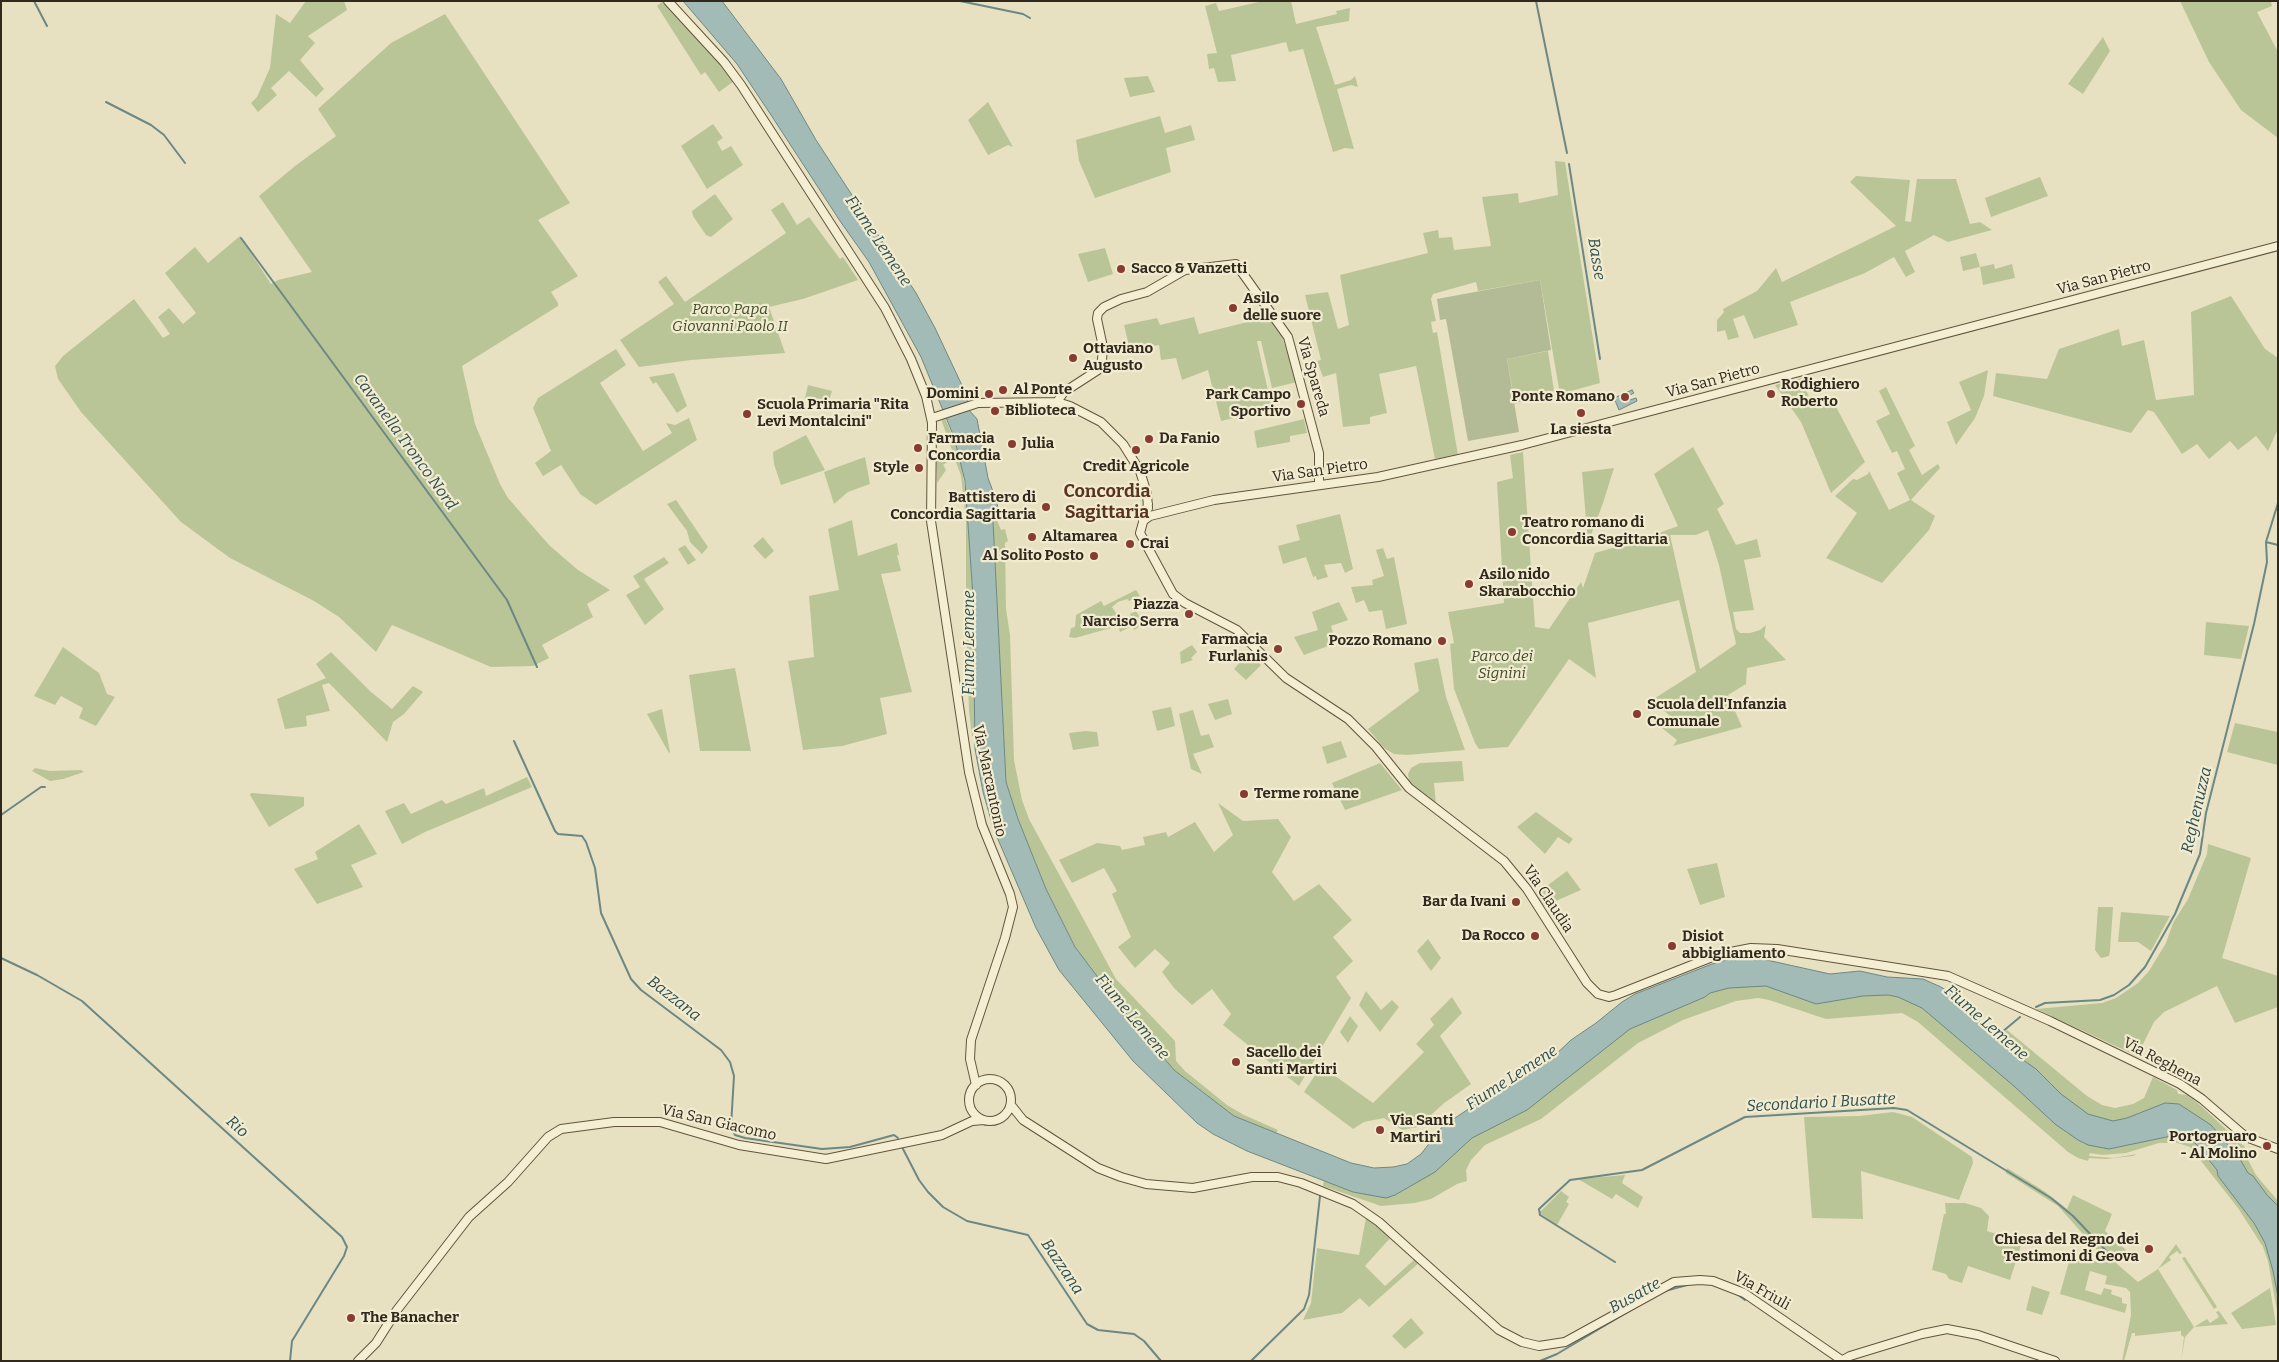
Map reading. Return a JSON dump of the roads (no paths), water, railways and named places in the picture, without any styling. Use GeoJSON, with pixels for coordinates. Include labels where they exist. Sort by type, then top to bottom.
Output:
{"type":"FeatureCollection","features":[{"type":"Feature","properties":{"kind":"street","name":"Via Marcantonio"},"geometry":{"type":"LineString","coordinates":[[668,1],[724,62],[741,85],[880,300],[910,359],[926,396],[932,418],[931,499],[935,553],[969,772],[982,826],[1010,894],[1013,907],[1005,938],[971,1040],[970,1059],[976,1085],[970,1096],[971,1108]]}},
{"type":"Feature","properties":{"kind":"street","name":"Via San Pietro"},"geometry":{"type":"LineString","coordinates":[[1147,514],[1214,500],[1401,473],[1530,443],[2278,246]]}},
{"type":"Feature","properties":{"kind":"street","name":"Via Spareda"},"geometry":{"type":"LineString","coordinates":[[1057,402],[1064,392],[1098,370],[1102,360],[1103,347],[1097,319],[1098,313],[1104,307],[1116,301],[1146,292],[1185,270],[1236,264],[1288,337],[1320,453],[1319,484]]}},
{"type":"Feature","properties":{"kind":"street"},"geometry":{"type":"LineString","coordinates":[[932,418],[970,405],[1000,402],[1057,402],[1087,413],[1116,434],[1139,470],[1147,494],[1147,514]]}},
{"type":"Feature","properties":{"kind":"street","name":"Via Claudia"},"geometry":{"type":"LineString","coordinates":[[1147,514],[1140,533],[1168,586],[1176,597],[1237,630],[1286,678],[1348,719],[1376,747],[1409,788],[1504,861],[1527,889],[1587,983],[1598,994],[1609,997],[1616,995],[1720,954],[1741,949],[1764,948],[1948,976],[2026,1010]]}},
{"type":"Feature","properties":{"kind":"street","name":"Via Reghena"},"geometry":{"type":"LineString","coordinates":[[2026,1010],[2180,1084],[2246,1137],[2278,1149]]}},
{"type":"Feature","properties":{"kind":"street"},"geometry":{"type":"LineString","coordinates":[[970,1059],[975,1068],[986,1079],[1000,1081],[1006,1085],[1011,1098],[1011,1105],[1003,1117]]}},
{"type":"Feature","properties":{"kind":"street"},"geometry":{"type":"LineString","coordinates":[[976,1085],[986,1079]]}},
{"type":"Feature","properties":{"kind":"street"},"geometry":{"type":"LineString","coordinates":[[1011,1105],[1023,1120]]}},
{"type":"Feature","properties":{"kind":"street"},"geometry":{"type":"LineString","coordinates":[[971,1108],[974,1113],[984,1120],[991,1121],[1003,1117],[1023,1120]]}},
{"type":"Feature","properties":{"kind":"street"},"geometry":{"type":"LineString","coordinates":[[965,1125],[971,1108]]}},
{"type":"Feature","properties":{"kind":"street","name":"Via San Giacomo"},"geometry":{"type":"LineString","coordinates":[[358,1361],[376,1343],[397,1310],[469,1217],[508,1182],[548,1137],[561,1129],[614,1122],[660,1122],[740,1145],[826,1159],[942,1135],[978,1120],[984,1120]]}},
{"type":"Feature","properties":{"kind":"street","name":"Via Friuli"},"geometry":{"type":"LineString","coordinates":[[1023,1120],[1098,1168],[1146,1184],[1193,1188],[1236,1179],[1266,1176],[1291,1181],[1353,1204],[1379,1222],[1499,1330],[1522,1342],[1540,1346],[1565,1342],[1651,1293],[1674,1282],[1689,1280],[1713,1281],[1744,1293],[1843,1360],[1850,1356],[1922,1334],[1947,1329],[1978,1335],[2055,1361]]}},
{"type":"Feature","properties":{"kind":"water","name":"Fiume Lemene"},"geometry":{"type":"Polygon","coordinates":[[[683,1],[722,1],[781,79],[816,140],[916,293],[967,396],[969,410],[977,419],[988,478],[994,494],[992,497],[996,501],[1001,516],[993,521],[1006,782],[1018,819],[1046,889],[1075,947],[1115,1000],[1174,1070],[1234,1116],[1351,1163],[1374,1168],[1393,1167],[1407,1164],[1421,1154],[1442,1127],[1489,1095],[1501,1092],[1552,1058],[1571,1040],[1622,1002],[1635,994],[1712,964],[1744,955],[1830,974],[1860,971],[1887,977],[1923,979],[1941,987],[1965,1002],[1982,1025],[2006,1048],[2036,1069],[2061,1094],[2088,1114],[2113,1121],[2127,1118],[2165,1103],[2179,1104],[2211,1125],[2240,1159],[2248,1173],[2253,1176],[2278,1206],[2278,1297],[2265,1243],[2254,1223],[2218,1176],[2217,1170],[2196,1144],[2187,1137],[2176,1135],[2109,1149],[2088,1145],[2055,1124],[2015,1087],[1922,1008],[1898,997],[1888,995],[1863,996],[1816,1004],[1766,986],[1729,988],[1710,993],[1705,997],[1630,1029],[1527,1110],[1472,1138],[1435,1172],[1395,1195],[1386,1198],[1353,1192],[1247,1151],[1213,1134],[1197,1123],[1133,1061],[1059,970],[1036,928],[994,830],[983,792],[975,749],[973,597],[965,481],[954,437],[921,357],[869,262],[737,64],[683,1]]]}},
{"type":"Feature","properties":{"kind":"water"},"geometry":{"type":"Polygon","coordinates":[[[1632,390],[1634,393],[1628,396],[1630,400],[1636,398],[1637,401],[1619,410],[1614,398],[1632,390]]]}},
{"type":"Feature","properties":{"kind":"waterway","name":"Cavanella Tronco Nord"},"geometry":{"type":"LineString","coordinates":[[34,1],[47,26]]}},
{"type":"Feature","properties":{"kind":"waterway"},"geometry":{"type":"LineString","coordinates":[[960,1],[1023,14],[1030,18]]}},
{"type":"Feature","properties":{"kind":"waterway","name":"Basse"},"geometry":{"type":"LineString","coordinates":[[1536,1],[1567,153]]}},
{"type":"Feature","properties":{"kind":"waterway","name":"Cavanella Tronco Nord"},"geometry":{"type":"LineString","coordinates":[[106,102],[151,125],[164,135],[185,163]]}},
{"type":"Feature","properties":{"kind":"waterway","name":"Basse"},"geometry":{"type":"LineString","coordinates":[[1569,164],[1600,359]]}},
{"type":"Feature","properties":{"kind":"waterway","name":"Cavanella Tronco Nord"},"geometry":{"type":"LineString","coordinates":[[241,238],[507,600],[537,667]]}},
{"type":"Feature","properties":{"kind":"waterway"},"geometry":{"type":"LineString","coordinates":[[2266,542],[2278,503]]}},
{"type":"Feature","properties":{"kind":"waterway","name":"Reghenuzza"},"geometry":{"type":"LineString","coordinates":[[2036,1007],[2045,1003],[2100,1000],[2114,995],[2129,985],[2145,967],[2175,914],[2200,854],[2206,813],[2254,624],[2267,562],[2266,542],[2278,545]]}},
{"type":"Feature","properties":{"kind":"waterway","name":"Bazzana"},"geometry":{"type":"LineString","coordinates":[[514,741],[555,831],[558,834],[582,836],[586,842],[595,868],[601,913],[631,979],[641,990],[721,1050],[730,1062],[734,1076],[731,1126],[735,1135],[822,1149],[850,1147],[894,1135],[898,1138]]}},
{"type":"Feature","properties":{"kind":"waterway","name":"Bazzana"},"geometry":{"type":"LineString","coordinates":[[1,815],[41,787],[45,787]]}},
{"type":"Feature","properties":{"kind":"waterway","name":"Rio"},"geometry":{"type":"LineString","coordinates":[[1,958],[37,975],[82,1001],[342,1237],[347,1247],[344,1256],[292,1341],[290,1361]]}},
{"type":"Feature","properties":{"kind":"waterway","name":"Reghenuzza"},"geometry":{"type":"LineString","coordinates":[[1995,1038],[2020,1017]]}},
{"type":"Feature","properties":{"kind":"waterway","name":"Secondario I Busatte"},"geometry":{"type":"LineString","coordinates":[[1615,1262],[1540,1215],[1539,1209],[1570,1180],[1642,1170],[1745,1117],[1894,1108],[1907,1110],[2051,1198],[2073,1216],[2114,1259]]}},
{"type":"Feature","properties":{"kind":"waterway","name":"Bazzana"},"geometry":{"type":"LineString","coordinates":[[902,1147],[919,1180],[943,1207],[967,1221],[1028,1235],[1087,1324],[1098,1330],[1134,1334],[1144,1341],[1161,1361]]}},
{"type":"Feature","properties":{"kind":"waterway","name":"Bazzana"},"geometry":{"type":"LineString","coordinates":[[1251,1361],[1304,1309],[1309,1295],[1320,1196]]}},
{"type":"Feature","properties":{"kind":"waterway","name":"Busatte"},"geometry":{"type":"LineString","coordinates":[[1665,1291],[1687,1285]]}},
{"type":"Feature","properties":{"kind":"waterway","name":"Busatte"},"geometry":{"type":"LineString","coordinates":[[1737,1294],[1745,1300]]}},
{"type":"Feature","properties":{"kind":"waterway","name":"Busatte"},"geometry":{"type":"LineString","coordinates":[[1540,1361],[1557,1354],[1631,1310]]}},
{"type":"Feature","properties":{"kind":"place","name":"Sacco & Vanzetti"},"geometry":{"type":"Point","coordinates":[1121,269]}},
{"type":"Feature","properties":{"kind":"place","name":"Asilo delle suore"},"geometry":{"type":"Point","coordinates":[1233,308]}},
{"type":"Feature","properties":{"kind":"place","name":"Ottaviano Augusto"},"geometry":{"type":"Point","coordinates":[1073,358]}},
{"type":"Feature","properties":{"kind":"place","name":"Al Ponte"},"geometry":{"type":"Point","coordinates":[1003,390]}},
{"type":"Feature","properties":{"kind":"place","name":"Domini"},"geometry":{"type":"Point","coordinates":[989,394]}},
{"type":"Feature","properties":{"kind":"place","name":"Rodighiero Roberto"},"geometry":{"type":"Point","coordinates":[1771,394]}},
{"type":"Feature","properties":{"kind":"place","name":"Ponte Romano"},"geometry":{"type":"Point","coordinates":[1625,397]}},
{"type":"Feature","properties":{"kind":"place","name":"Park Campo Sportivo"},"geometry":{"type":"Point","coordinates":[1301,404]}},
{"type":"Feature","properties":{"kind":"place","name":"Biblioteca"},"geometry":{"type":"Point","coordinates":[995,411]}},
{"type":"Feature","properties":{"kind":"place","name":"La siesta"},"geometry":{"type":"Point","coordinates":[1581,413]}},
{"type":"Feature","properties":{"kind":"place","name":"Scuola Primaria \"Rita Levi Montalcini\""},"geometry":{"type":"Point","coordinates":[747,414]}},
{"type":"Feature","properties":{"kind":"place","name":"Da Fanio"},"geometry":{"type":"Point","coordinates":[1149,439]}},
{"type":"Feature","properties":{"kind":"place","name":"Julia"},"geometry":{"type":"Point","coordinates":[1012,444]}},
{"type":"Feature","properties":{"kind":"place","name":"Farmacia Concordia"},"geometry":{"type":"Point","coordinates":[918,448]}},
{"type":"Feature","properties":{"kind":"place","name":"Credit Agricole"},"geometry":{"type":"Point","coordinates":[1136,450]}},
{"type":"Feature","properties":{"kind":"place","name":"Style"},"geometry":{"type":"Point","coordinates":[919,468]}},
{"type":"Feature","properties":{"kind":"place","name":"Battistero di Concordia Sagittaria"},"geometry":{"type":"Point","coordinates":[1046,507]}},
{"type":"Feature","properties":{"kind":"place","name":"Teatro romano di Concordia Sagittaria"},"geometry":{"type":"Point","coordinates":[1512,532]}},
{"type":"Feature","properties":{"kind":"place","name":"Altamarea"},"geometry":{"type":"Point","coordinates":[1032,537]}},
{"type":"Feature","properties":{"kind":"place","name":"Crai"},"geometry":{"type":"Point","coordinates":[1130,544]}},
{"type":"Feature","properties":{"kind":"place","name":"Al Solito Posto"},"geometry":{"type":"Point","coordinates":[1094,556]}},
{"type":"Feature","properties":{"kind":"place","name":"Asilo nido Skarabocchio"},"geometry":{"type":"Point","coordinates":[1469,584]}},
{"type":"Feature","properties":{"kind":"place","name":"Piazza Narciso Serra"},"geometry":{"type":"Point","coordinates":[1189,614]}},
{"type":"Feature","properties":{"kind":"place","name":"Pozzo Romano"},"geometry":{"type":"Point","coordinates":[1442,641]}},
{"type":"Feature","properties":{"kind":"place","name":"Farmacia Furlanis"},"geometry":{"type":"Point","coordinates":[1278,649]}},
{"type":"Feature","properties":{"kind":"place","name":"Scuola dell'Infanzia Comunale"},"geometry":{"type":"Point","coordinates":[1637,714]}},
{"type":"Feature","properties":{"kind":"place","name":"Terme romane"},"geometry":{"type":"Point","coordinates":[1244,794]}},
{"type":"Feature","properties":{"kind":"place","name":"Bar da Ivani"},"geometry":{"type":"Point","coordinates":[1516,902]}},
{"type":"Feature","properties":{"kind":"place","name":"Da Rocco"},"geometry":{"type":"Point","coordinates":[1535,936]}},
{"type":"Feature","properties":{"kind":"place","name":"Disiot abbigliamento"},"geometry":{"type":"Point","coordinates":[1672,946]}},
{"type":"Feature","properties":{"kind":"place","name":"Sacello dei Santi Martiri"},"geometry":{"type":"Point","coordinates":[1236,1062]}},
{"type":"Feature","properties":{"kind":"place","name":"Via Santi Martiri"},"geometry":{"type":"Point","coordinates":[1380,1130]}},
{"type":"Feature","properties":{"kind":"place","name":"Portogruaro - Al Molino"},"geometry":{"type":"Point","coordinates":[2267,1146]}},
{"type":"Feature","properties":{"kind":"place","name":"Chiesa del Regno dei Testimoni di Geova"},"geometry":{"type":"Point","coordinates":[2149,1249]}},
{"type":"Feature","properties":{"kind":"place","name":"The Banacher"},"geometry":{"type":"Point","coordinates":[351,1318]}},
{"type":"Feature","properties":{"kind":"district","name":"Concordia Sagittaria"},"geometry":{"type":"Point","coordinates":[1107,502]}},
{"type":"Feature","properties":{"kind":"park label","name":"Parco Papa Giovanni Paolo II"},"geometry":{"type":"Point","coordinates":[730,318]}},
{"type":"Feature","properties":{"kind":"park label","name":"Parco dei Signini"},"geometry":{"type":"Point","coordinates":[1502,666]}}]}
